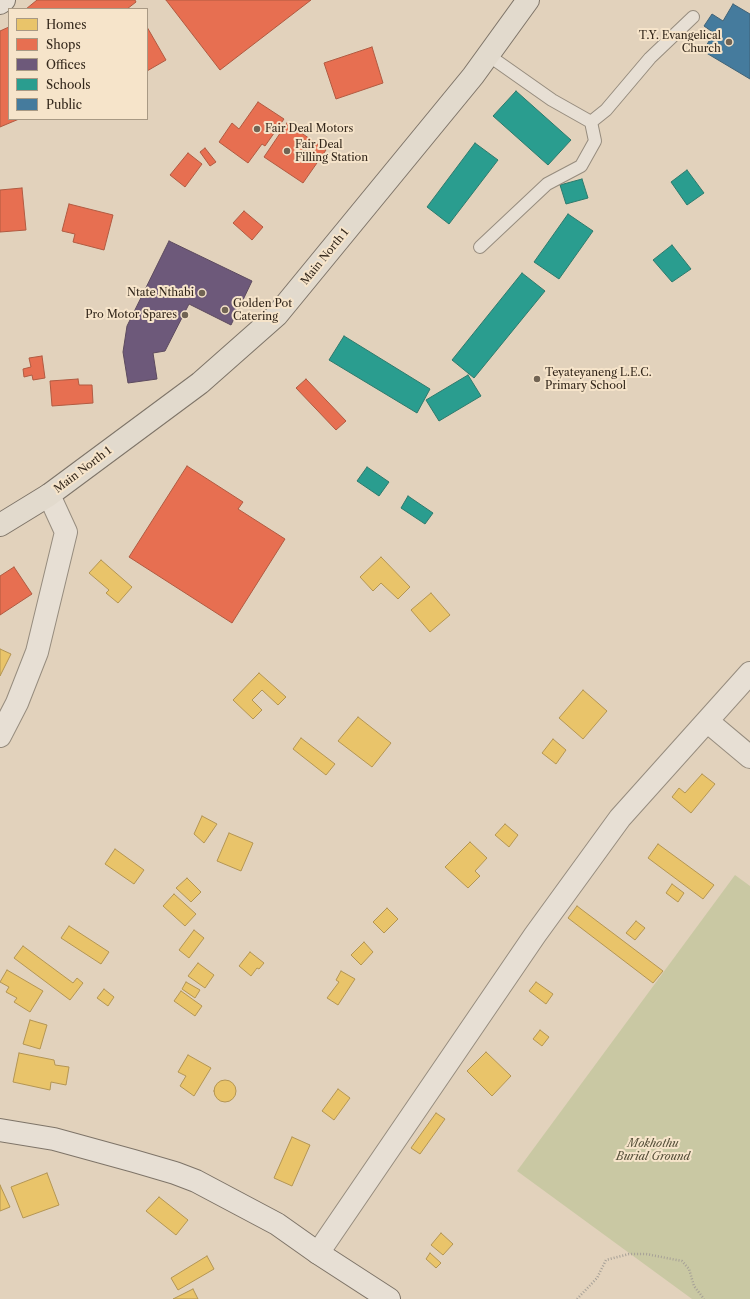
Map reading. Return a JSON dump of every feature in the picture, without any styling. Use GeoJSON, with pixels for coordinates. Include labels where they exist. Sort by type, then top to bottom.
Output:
{"type":"FeatureCollection","features":[{"type":"Feature","properties":{"kind":"main road","name":"Main North 1"},"geometry":{"type":"LineString","coordinates":[[0,525],[49,495],[200,383],[277,315],[473,76],[528,0]]}},
{"type":"Feature","properties":{"kind":"street"},"geometry":{"type":"LineString","coordinates":[[0,3],[4,0]]}},
{"type":"Feature","properties":{"kind":"street"},"geometry":{"type":"LineString","coordinates":[[0,736],[17,702],[37,652],[66,532],[49,495]]}},
{"type":"Feature","properties":{"kind":"street"},"geometry":{"type":"LineString","coordinates":[[318,1253],[535,935],[620,818],[750,673]]}},
{"type":"Feature","properties":{"kind":"street"},"geometry":{"type":"LineString","coordinates":[[707,720],[750,757]]}},
{"type":"Feature","properties":{"kind":"street"},"geometry":{"type":"LineString","coordinates":[[0,1130],[54,1139],[175,1173],[196,1181],[276,1224],[389,1299]]}},
{"type":"Feature","properties":{"kind":"lane"},"geometry":{"type":"LineString","coordinates":[[591,122],[606,110],[650,58],[694,17]]}},
{"type":"Feature","properties":{"kind":"lane"},"geometry":{"type":"LineString","coordinates":[[480,246],[547,184],[581,166],[595,141],[591,122],[552,100],[488,55]]}},
{"type":"Feature","properties":{"kind":"path"},"geometry":{"type":"LineString","coordinates":[[577,1299],[596,1278],[606,1260],[629,1254],[646,1254],[682,1261],[689,1269],[694,1286],[704,1299]]}},
{"type":"Feature","properties":{"kind":"green space","name":"Mokhothu Burial Ground"},"geometry":{"type":"Polygon","coordinates":[[[735,875],[750,886],[750,1299],[692,1299],[517,1171],[735,875]]]}},
{"type":"Feature","properties":{"kind":"building: Homes"},"geometry":{"type":"Polygon","coordinates":[[[381,557],[410,587],[398,599],[381,583],[373,591],[360,577],[381,557]]]}},
{"type":"Feature","properties":{"kind":"building: Homes"},"geometry":{"type":"Polygon","coordinates":[[[101,560],[132,587],[118,603],[106,593],[109,590],[89,573],[101,560]]]}},
{"type":"Feature","properties":{"kind":"building: Homes"},"geometry":{"type":"Polygon","coordinates":[[[431,593],[450,615],[430,632],[411,610],[431,593]]]}},
{"type":"Feature","properties":{"kind":"building: Homes"},"geometry":{"type":"Polygon","coordinates":[[[0,649],[11,654],[0,676],[0,649]]]}},
{"type":"Feature","properties":{"kind":"building: Homes"},"geometry":{"type":"Polygon","coordinates":[[[259,673],[286,697],[278,705],[262,690],[252,700],[262,710],[253,719],[233,700],[259,673]]]}},
{"type":"Feature","properties":{"kind":"building: Homes"},"geometry":{"type":"Polygon","coordinates":[[[583,690],[607,711],[583,739],[559,718],[583,690]]]}},
{"type":"Feature","properties":{"kind":"building: Homes"},"geometry":{"type":"Polygon","coordinates":[[[358,717],[391,743],[372,767],[338,741],[358,717]]]}},
{"type":"Feature","properties":{"kind":"building: Homes"},"geometry":{"type":"Polygon","coordinates":[[[301,738],[335,764],[326,775],[293,749],[301,738]]]}},
{"type":"Feature","properties":{"kind":"building: Homes"},"geometry":{"type":"Polygon","coordinates":[[[553,739],[566,750],[556,764],[542,753],[553,739]]]}},
{"type":"Feature","properties":{"kind":"building: Homes"},"geometry":{"type":"Polygon","coordinates":[[[702,774],[715,784],[691,813],[672,797],[679,788],[685,793],[702,774]]]}},
{"type":"Feature","properties":{"kind":"building: Homes"},"geometry":{"type":"Polygon","coordinates":[[[202,816],[217,824],[204,843],[194,834],[202,816]]]}},
{"type":"Feature","properties":{"kind":"building: Homes"},"geometry":{"type":"Polygon","coordinates":[[[505,824],[518,835],[509,847],[495,835],[505,824]]]}},
{"type":"Feature","properties":{"kind":"building: Homes"},"geometry":{"type":"Polygon","coordinates":[[[229,833],[253,843],[241,871],[217,861],[229,833]]]}},
{"type":"Feature","properties":{"kind":"building: Homes"},"geometry":{"type":"Polygon","coordinates":[[[470,842],[487,858],[475,871],[480,876],[468,888],[445,867],[470,842]]]}},
{"type":"Feature","properties":{"kind":"building: Homes"},"geometry":{"type":"Polygon","coordinates":[[[658,844],[714,885],[703,899],[648,858],[658,844]]]}},
{"type":"Feature","properties":{"kind":"building: Homes"},"geometry":{"type":"Polygon","coordinates":[[[115,849],[144,870],[134,884],[105,864],[115,849]]]}},
{"type":"Feature","properties":{"kind":"building: Homes"},"geometry":{"type":"Polygon","coordinates":[[[187,878],[201,892],[191,902],[176,888],[187,878]]]}},
{"type":"Feature","properties":{"kind":"building: Homes"},"geometry":{"type":"Polygon","coordinates":[[[672,884],[684,893],[678,902],[666,893],[672,884]]]}},
{"type":"Feature","properties":{"kind":"building: Homes"},"geometry":{"type":"Polygon","coordinates":[[[174,894],[196,914],[185,926],[163,906],[174,894]]]}},
{"type":"Feature","properties":{"kind":"building: Homes"},"geometry":{"type":"Polygon","coordinates":[[[577,906],[663,971],[653,983],[568,918],[577,906]]]}},
{"type":"Feature","properties":{"kind":"building: Homes"},"geometry":{"type":"Polygon","coordinates":[[[387,908],[398,919],[384,933],[373,922],[387,908]]]}},
{"type":"Feature","properties":{"kind":"building: Homes"},"geometry":{"type":"Polygon","coordinates":[[[636,921],[645,928],[635,940],[626,933],[636,921]]]}},
{"type":"Feature","properties":{"kind":"building: Homes"},"geometry":{"type":"Polygon","coordinates":[[[69,926],[109,952],[101,964],[61,938],[69,926]]]}},
{"type":"Feature","properties":{"kind":"building: Homes"},"geometry":{"type":"Polygon","coordinates":[[[194,930],[204,938],[189,958],[179,950],[194,930]]]}},
{"type":"Feature","properties":{"kind":"building: Homes"},"geometry":{"type":"Polygon","coordinates":[[[364,942],[373,952],[361,965],[351,955],[364,942]]]}},
{"type":"Feature","properties":{"kind":"building: Homes"},"geometry":{"type":"Polygon","coordinates":[[[23,946],[73,983],[77,978],[83,983],[70,1000],[14,958],[23,946]]]}},
{"type":"Feature","properties":{"kind":"building: Homes"},"geometry":{"type":"Polygon","coordinates":[[[250,952],[264,963],[259,969],[257,968],[251,976],[239,966],[250,952]]]}},
{"type":"Feature","properties":{"kind":"building: Homes"},"geometry":{"type":"Polygon","coordinates":[[[198,963],[214,975],[205,988],[188,976],[198,963]]]}},
{"type":"Feature","properties":{"kind":"building: Homes"},"geometry":{"type":"Polygon","coordinates":[[[7,970],[43,991],[30,1012],[14,1002],[17,998],[6,992],[9,987],[0,982],[7,970]]]}},
{"type":"Feature","properties":{"kind":"building: Homes"},"geometry":{"type":"Polygon","coordinates":[[[341,971],[355,979],[338,1005],[327,998],[339,982],[336,980],[341,971]]]}},
{"type":"Feature","properties":{"kind":"building: Homes"},"geometry":{"type":"Polygon","coordinates":[[[186,982],[200,990],[195,998],[182,989],[186,982]]]}},
{"type":"Feature","properties":{"kind":"building: Homes"},"geometry":{"type":"Polygon","coordinates":[[[536,982],[553,994],[546,1004],[529,991],[536,982]]]}},
{"type":"Feature","properties":{"kind":"building: Homes"},"geometry":{"type":"Polygon","coordinates":[[[104,989],[114,997],[108,1006],[97,998],[104,989]]]}},
{"type":"Feature","properties":{"kind":"building: Homes"},"geometry":{"type":"Polygon","coordinates":[[[181,991],[202,1006],[195,1016],[174,1001],[181,991]]]}},
{"type":"Feature","properties":{"kind":"building: Homes"},"geometry":{"type":"Polygon","coordinates":[[[30,1020],[47,1025],[40,1049],[23,1044],[30,1020]]]}},
{"type":"Feature","properties":{"kind":"building: Homes"},"geometry":{"type":"Polygon","coordinates":[[[540,1030],[549,1037],[542,1046],[533,1039],[540,1030]]]}},
{"type":"Feature","properties":{"kind":"building: Homes"},"geometry":{"type":"Polygon","coordinates":[[[486,1052],[511,1076],[492,1096],[467,1071],[486,1052]]]}},
{"type":"Feature","properties":{"kind":"building: Homes"},"geometry":{"type":"Polygon","coordinates":[[[19,1053],[54,1060],[55,1065],[69,1067],[66,1085],[51,1082],[50,1090],[13,1082],[19,1053]]]}},
{"type":"Feature","properties":{"kind":"building: Homes"},"geometry":{"type":"Polygon","coordinates":[[[188,1055],[211,1068],[194,1096],[180,1086],[186,1076],[178,1072],[188,1055]]]}},
{"type":"Feature","properties":{"kind":"building: Homes"},"geometry":{"type":"Polygon","coordinates":[[[225,1080],[233,1083],[236,1091],[233,1099],[225,1102],[217,1099],[214,1091],[217,1083],[225,1080]]]}},
{"type":"Feature","properties":{"kind":"building: Homes"},"geometry":{"type":"Polygon","coordinates":[[[338,1089],[350,1098],[334,1120],[322,1111],[338,1089]]]}},
{"type":"Feature","properties":{"kind":"building: Homes"},"geometry":{"type":"Polygon","coordinates":[[[436,1113],[445,1119],[420,1154],[411,1148],[436,1113]]]}},
{"type":"Feature","properties":{"kind":"building: Homes"},"geometry":{"type":"Polygon","coordinates":[[[292,1137],[310,1145],[292,1186],[274,1178],[292,1137]]]}},
{"type":"Feature","properties":{"kind":"building: Homes"},"geometry":{"type":"Polygon","coordinates":[[[47,1173],[59,1205],[23,1218],[11,1187],[47,1173]]]}},
{"type":"Feature","properties":{"kind":"building: Homes"},"geometry":{"type":"Polygon","coordinates":[[[0,1185],[10,1207],[0,1211],[0,1185]]]}},
{"type":"Feature","properties":{"kind":"building: Homes"},"geometry":{"type":"Polygon","coordinates":[[[159,1197],[188,1220],[176,1235],[146,1211],[159,1197]]]}},
{"type":"Feature","properties":{"kind":"building: Homes"},"geometry":{"type":"Polygon","coordinates":[[[441,1233],[453,1244],[443,1255],[431,1245],[441,1233]]]}},
{"type":"Feature","properties":{"kind":"building: Homes"},"geometry":{"type":"Polygon","coordinates":[[[430,1253],[441,1263],[436,1268],[426,1259],[430,1253]]]}},
{"type":"Feature","properties":{"kind":"building: Homes"},"geometry":{"type":"Polygon","coordinates":[[[207,1256],[214,1269],[178,1290],[171,1278],[207,1256]]]}},
{"type":"Feature","properties":{"kind":"building: Homes"},"geometry":{"type":"Polygon","coordinates":[[[193,1289],[198,1299],[173,1299],[193,1289]]]}},
{"type":"Feature","properties":{"kind":"building: Shops"},"geometry":{"type":"Polygon","coordinates":[[[37,0],[135,0],[136,2],[128,8],[27,8],[37,0]]]}},
{"type":"Feature","properties":{"kind":"building: Shops"},"geometry":{"type":"Polygon","coordinates":[[[166,0],[311,0],[220,70],[166,0]]]}},
{"type":"Feature","properties":{"kind":"building: Shops"},"geometry":{"type":"Polygon","coordinates":[[[8,27],[8,120],[17,120],[0,127],[0,31],[8,27]]]}},
{"type":"Feature","properties":{"kind":"building: Shops"},"geometry":{"type":"Polygon","coordinates":[[[148,29],[166,60],[148,70],[148,29]]]}},
{"type":"Feature","properties":{"kind":"building: Shops"},"geometry":{"type":"Polygon","coordinates":[[[372,47],[383,83],[336,99],[324,63],[372,47]]]}},
{"type":"Feature","properties":{"kind":"building: Shops"},"geometry":{"type":"Polygon","coordinates":[[[258,102],[284,119],[265,146],[262,144],[248,163],[219,142],[232,123],[239,129],[258,102]]]}},
{"type":"Feature","properties":{"kind":"building: Shops"},"geometry":{"type":"Polygon","coordinates":[[[287,123],[326,150],[303,183],[264,157],[287,123]]]}},
{"type":"Feature","properties":{"kind":"building: Shops"},"geometry":{"type":"Polygon","coordinates":[[[205,148],[216,162],[210,166],[200,152],[205,148]]]}},
{"type":"Feature","properties":{"kind":"building: Shops"},"geometry":{"type":"Polygon","coordinates":[[[188,153],[202,164],[185,187],[170,175],[188,153]]]}},
{"type":"Feature","properties":{"kind":"building: Shops"},"geometry":{"type":"Polygon","coordinates":[[[22,188],[26,230],[0,232],[0,190],[22,188]]]}},
{"type":"Feature","properties":{"kind":"building: Shops"},"geometry":{"type":"Polygon","coordinates":[[[69,204],[113,215],[104,250],[73,242],[75,234],[62,231],[69,204]]]}},
{"type":"Feature","properties":{"kind":"building: Shops"},"geometry":{"type":"Polygon","coordinates":[[[244,211],[263,227],[252,240],[233,223],[244,211]]]}},
{"type":"Feature","properties":{"kind":"building: Shops"},"geometry":{"type":"Polygon","coordinates":[[[42,356],[45,378],[33,380],[32,375],[24,377],[23,369],[31,367],[29,358],[42,356]]]}},
{"type":"Feature","properties":{"kind":"building: Shops"},"geometry":{"type":"Polygon","coordinates":[[[78,379],[79,385],[92,385],[93,403],[52,406],[50,381],[78,379]]]}},
{"type":"Feature","properties":{"kind":"building: Shops"},"geometry":{"type":"Polygon","coordinates":[[[306,379],[346,421],[336,430],[296,388],[306,379]]]}},
{"type":"Feature","properties":{"kind":"building: Shops"},"geometry":{"type":"Polygon","coordinates":[[[187,466],[243,502],[238,509],[285,539],[232,623],[129,557],[187,466]]]}},
{"type":"Feature","properties":{"kind":"building: Shops"},"geometry":{"type":"Polygon","coordinates":[[[14,567],[32,594],[0,615],[0,576],[14,567]]]}},
{"type":"Feature","properties":{"kind":"building: Offices"},"geometry":{"type":"Polygon","coordinates":[[[169,241],[252,281],[231,325],[189,304],[165,351],[153,353],[157,379],[128,383],[123,352],[127,326],[169,241]]]}},
{"type":"Feature","properties":{"kind":"building: Schools"},"geometry":{"type":"Polygon","coordinates":[[[516,91],[571,140],[548,165],[493,116],[516,91]]]}},
{"type":"Feature","properties":{"kind":"building: Schools"},"geometry":{"type":"Polygon","coordinates":[[[475,143],[498,160],[449,224],[427,207],[475,143]]]}},
{"type":"Feature","properties":{"kind":"building: Schools"},"geometry":{"type":"Polygon","coordinates":[[[687,170],[704,193],[687,205],[671,182],[687,170]]]}},
{"type":"Feature","properties":{"kind":"building: Schools"},"geometry":{"type":"Polygon","coordinates":[[[582,179],[588,198],[566,204],[560,185],[582,179]]]}},
{"type":"Feature","properties":{"kind":"building: Schools"},"geometry":{"type":"Polygon","coordinates":[[[568,214],[593,231],[559,279],[534,262],[568,214]]]}},
{"type":"Feature","properties":{"kind":"building: Schools"},"geometry":{"type":"Polygon","coordinates":[[[672,245],[691,269],[672,282],[653,260],[672,245]]]}},
{"type":"Feature","properties":{"kind":"building: Schools"},"geometry":{"type":"Polygon","coordinates":[[[522,273],[545,291],[474,378],[452,360],[522,273]]]}},
{"type":"Feature","properties":{"kind":"building: Schools"},"geometry":{"type":"Polygon","coordinates":[[[344,336],[430,389],[417,413],[329,360],[344,336]]]}},
{"type":"Feature","properties":{"kind":"building: Schools"},"geometry":{"type":"Polygon","coordinates":[[[468,375],[481,396],[439,421],[426,400],[468,375]]]}},
{"type":"Feature","properties":{"kind":"building: Schools"},"geometry":{"type":"Polygon","coordinates":[[[367,467],[389,482],[379,496],[357,481],[367,467]]]}},
{"type":"Feature","properties":{"kind":"building: Schools"},"geometry":{"type":"Polygon","coordinates":[[[408,496],[433,513],[425,524],[401,508],[408,496]]]}},
{"type":"Feature","properties":{"kind":"building: Public","name":"T.Y. Evangelical Church"},"geometry":{"type":"Polygon","coordinates":[[[733,4],[750,14],[750,79],[703,51],[714,33],[704,26],[712,14],[723,21],[733,4]]]}},
{"type":"Feature","properties":{"kind":"place","name":"T.Y. Evangelical Church"},"geometry":{"type":"Point","coordinates":[729,42]}},
{"type":"Feature","properties":{"kind":"place","name":"Fair Deal Motors"},"geometry":{"type":"Point","coordinates":[257,129]}},
{"type":"Feature","properties":{"kind":"place","name":"Fair Deal Filling Station"},"geometry":{"type":"Point","coordinates":[287,151]}},
{"type":"Feature","properties":{"kind":"place","name":"Ntate Nthabi"},"geometry":{"type":"Point","coordinates":[202,293]}},
{"type":"Feature","properties":{"kind":"place","name":"Golden Pot Catering"},"geometry":{"type":"Point","coordinates":[225,310]}},
{"type":"Feature","properties":{"kind":"place","name":"Pro Motor Spares"},"geometry":{"type":"Point","coordinates":[185,315]}},
{"type":"Feature","properties":{"kind":"place","name":"Teyateyaneng L.E.C. Primary School"},"geometry":{"type":"Point","coordinates":[537,379]}}]}
